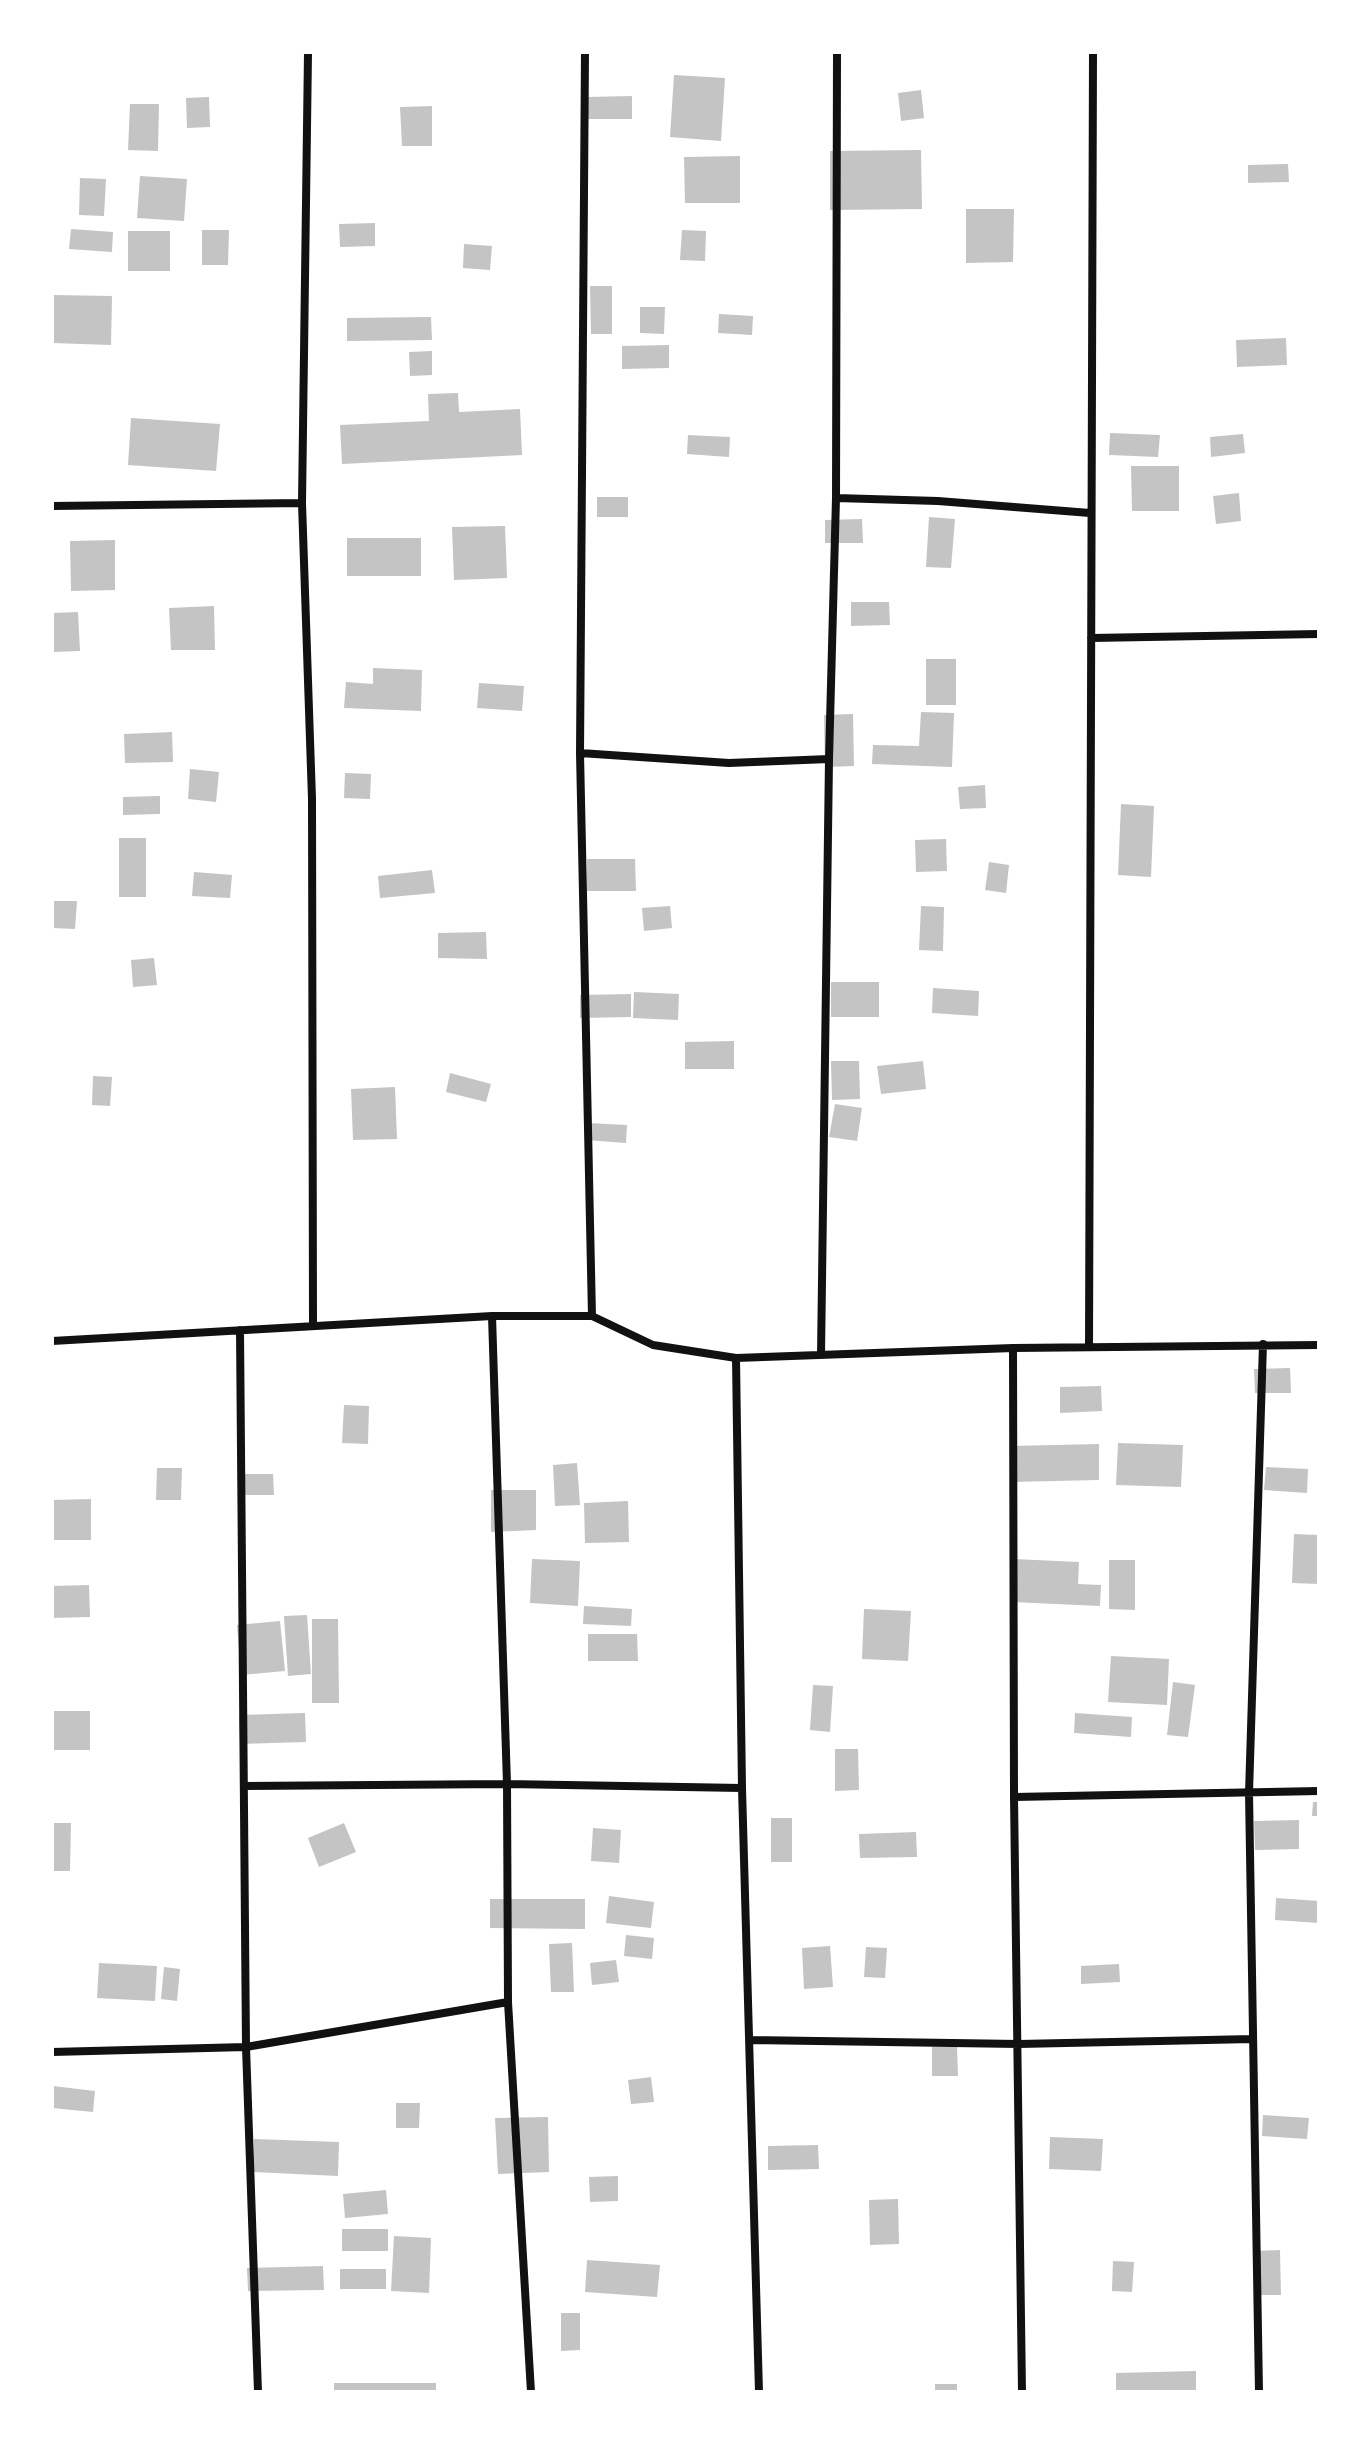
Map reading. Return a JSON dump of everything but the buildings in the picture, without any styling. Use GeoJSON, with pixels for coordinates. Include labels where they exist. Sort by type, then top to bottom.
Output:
{"type":"FeatureCollection","features":[{"type":"Feature","properties":{"kind":"street"},"geometry":{"type":"LineString","coordinates":[[308,52],[302,503],[312,799],[313,1326]]}},
{"type":"Feature","properties":{"kind":"street"},"geometry":{"type":"LineString","coordinates":[[585,52],[580,753],[592,1316]]}},
{"type":"Feature","properties":{"kind":"street"},"geometry":{"type":"LineString","coordinates":[[821,1355],[829,759],[836,498],[837,52]]}},
{"type":"Feature","properties":{"kind":"street"},"geometry":{"type":"LineString","coordinates":[[1089,1347],[1093,52]]}},
{"type":"Feature","properties":{"kind":"street"},"geometry":{"type":"LineString","coordinates":[[836,498],[938,501],[1090,513]]}},
{"type":"Feature","properties":{"kind":"street"},"geometry":{"type":"LineString","coordinates":[[52,506],[302,503]]}},
{"type":"Feature","properties":{"kind":"street"},"geometry":{"type":"LineString","coordinates":[[1091,638],[1319,634]]}},
{"type":"Feature","properties":{"kind":"street"},"geometry":{"type":"LineString","coordinates":[[580,753],[729,763],[829,759]]}},
{"type":"Feature","properties":{"kind":"street"},"geometry":{"type":"LineString","coordinates":[[492,1316],[507,1784],[508,2002],[531,2392]]}},
{"type":"Feature","properties":{"kind":"street"},"geometry":{"type":"LineString","coordinates":[[52,1341],[492,1316],[592,1316],[653,1345],[736,1358],[1013,1348],[1319,1345]]}},
{"type":"Feature","properties":{"kind":"street"},"geometry":{"type":"LineString","coordinates":[[240,1330],[246,2047],[258,2392]]}},
{"type":"Feature","properties":{"kind":"street"},"geometry":{"type":"LineString","coordinates":[[1259,2392],[1249,1793],[1263,1344]]}},
{"type":"Feature","properties":{"kind":"street"},"geometry":{"type":"LineString","coordinates":[[1013,1348],[1014,1797],[1022,2392]]}},
{"type":"Feature","properties":{"kind":"street"},"geometry":{"type":"LineString","coordinates":[[736,1358],[742,1788],[759,2392]]}},
{"type":"Feature","properties":{"kind":"street"},"geometry":{"type":"LineString","coordinates":[[244,1786],[507,1784],[742,1788]]}},
{"type":"Feature","properties":{"kind":"street"},"geometry":{"type":"LineString","coordinates":[[1014,1797],[1319,1791]]}},
{"type":"Feature","properties":{"kind":"street"},"geometry":{"type":"LineString","coordinates":[[52,2052],[246,2047],[508,2002]]}},
{"type":"Feature","properties":{"kind":"street"},"geometry":{"type":"LineString","coordinates":[[750,2040],[1019,2044],[1253,2039]]}}]}
